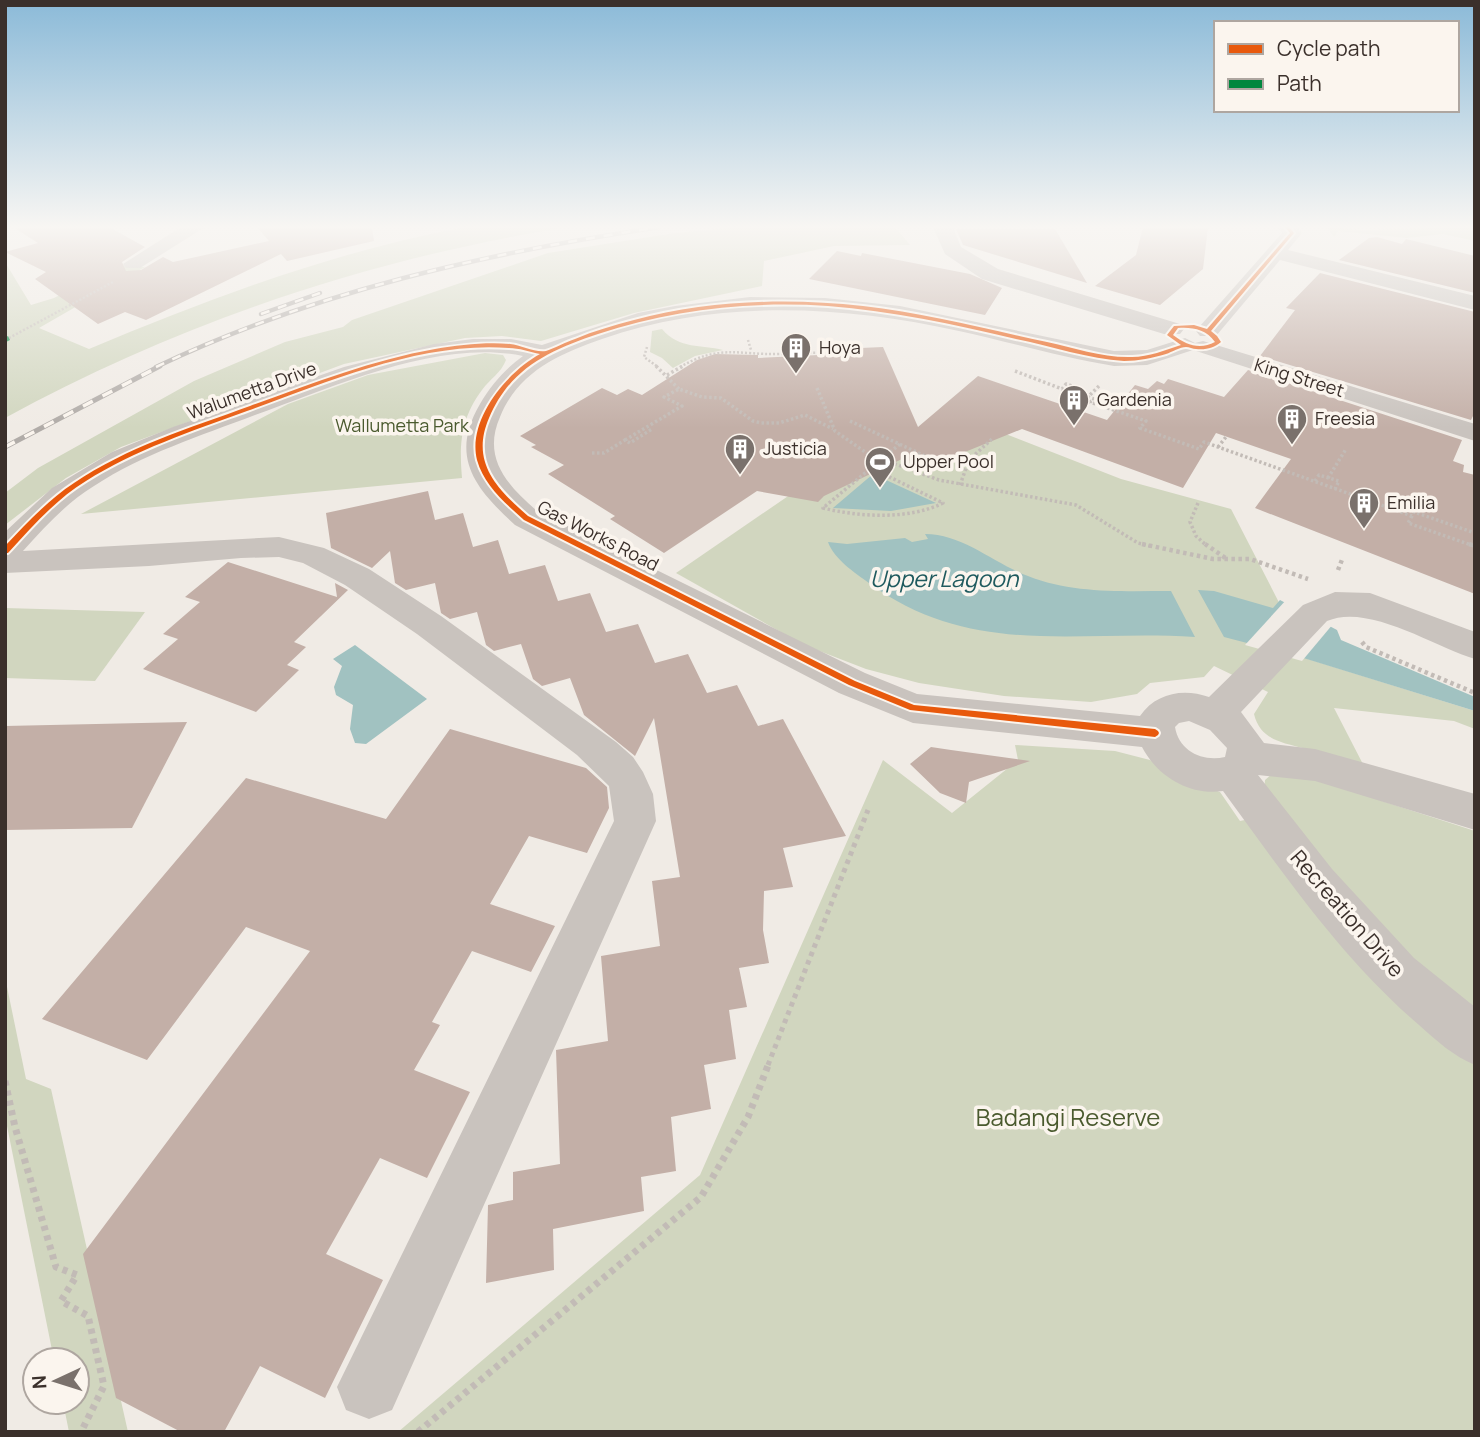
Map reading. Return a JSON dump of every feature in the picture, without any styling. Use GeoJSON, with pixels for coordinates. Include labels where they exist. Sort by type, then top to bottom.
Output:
{"type":"FeatureCollection","features":[{"type":"Feature","properties":{"kind":"street","name":"King Street"},"geometry":{"type":"LineString","coordinates":[[1053,294],[1475,433]]}},
{"type":"Feature","properties":{"kind":"street"},"geometry":{"type":"LineString","coordinates":[[1192,338],[1235,294]]}},
{"type":"Feature","properties":{"kind":"street"},"geometry":{"type":"LineString","coordinates":[[1439,294],[1475,303]]}},
{"type":"Feature","properties":{"kind":"street","name":"Gas Works Road"},"geometry":{"type":"LineString","coordinates":[[1154,733],[913,708],[852,683],[526,518],[503,499],[485,476],[478,446],[482,424],[497,394],[517,369],[544,353],[660,314],[768,304],[843,306],[902,313],[1112,358],[1155,356],[1192,338]]}},
{"type":"Feature","properties":{"kind":"street","name":"Walumetta Drive"},"geometry":{"type":"LineString","coordinates":[[5,551],[51,502],[83,480],[145,447],[382,363],[475,347],[522,347],[544,353]]}},
{"type":"Feature","properties":{"kind":"street"},"geometry":{"type":"LineString","coordinates":[[5,562],[279,547],[313,555],[357,577],[429,625],[591,744],[614,762],[634,792],[635,821],[369,1387]]}},
{"type":"Feature","properties":{"kind":"street"},"geometry":{"type":"LineString","coordinates":[[1215,714],[1268,664],[1324,599],[1370,605],[1394,612],[1475,646]]}},
{"type":"Feature","properties":{"kind":"street"},"geometry":{"type":"LineString","coordinates":[[1240,765],[1243,738],[1227,721],[1215,714],[1189,706],[1177,707],[1159,716],[1154,733],[1158,744],[1178,764],[1206,775],[1240,765],[1315,765],[1475,813]]}},
{"type":"Feature","properties":{"kind":"street","name":"Recreation Drive"},"geometry":{"type":"LineString","coordinates":[[1240,765],[1316,883],[1397,975],[1475,1040]]}},
{"type":"Feature","properties":{"kind":"path"},"geometry":{"type":"LineString","coordinates":[[9,338],[90,294]]}},
{"type":"Feature","properties":{"kind":"path"},"geometry":{"type":"LineString","coordinates":[[792,338],[796,351]]}},
{"type":"Feature","properties":{"kind":"path"},"geometry":{"type":"LineString","coordinates":[[649,339],[644,357],[667,374],[682,390]]}},
{"type":"Feature","properties":{"kind":"path"},"geometry":{"type":"LineString","coordinates":[[748,340],[751,350]]}},
{"type":"Feature","properties":{"kind":"path"},"geometry":{"type":"LineString","coordinates":[[667,374],[699,356],[751,350],[779,354],[796,351],[839,353]]}},
{"type":"Feature","properties":{"kind":"path"},"geometry":{"type":"LineString","coordinates":[[1015,371],[1062,389],[1066,384],[1072,386],[1067,391],[1094,399],[1090,402],[1146,421],[1140,428],[1199,449],[1204,442],[1412,516]]}},
{"type":"Feature","properties":{"kind":"path"},"geometry":{"type":"LineString","coordinates":[[1088,397],[1103,382]]}},
{"type":"Feature","properties":{"kind":"path"},"geometry":{"type":"LineString","coordinates":[[817,387],[835,430]]}},
{"type":"Feature","properties":{"kind":"path"},"geometry":{"type":"LineString","coordinates":[[592,453],[604,453],[682,406],[664,397],[682,390],[721,398],[752,421],[761,423],[779,424],[805,415],[835,430],[848,442],[882,459],[960,485],[1076,505],[1138,543],[1213,559],[1250,559],[1324,599],[1366,648],[1475,693]]}},
{"type":"Feature","properties":{"kind":"path"},"geometry":{"type":"LineString","coordinates":[[850,421],[940,463]]}},
{"type":"Feature","properties":{"kind":"path"},"geometry":{"type":"LineString","coordinates":[[625,440],[630,443],[652,429]]}},
{"type":"Feature","properties":{"kind":"path"},"geometry":{"type":"LineString","coordinates":[[643,435],[651,439]]}},
{"type":"Feature","properties":{"kind":"path"},"geometry":{"type":"LineString","coordinates":[[1217,447],[1226,436]]}},
{"type":"Feature","properties":{"kind":"path"},"geometry":{"type":"LineString","coordinates":[[960,485],[969,460],[993,438]]}},
{"type":"Feature","properties":{"kind":"path"},"geometry":{"type":"LineString","coordinates":[[870,468],[943,503],[935,509],[894,515],[871,512],[844,514],[823,508],[870,468],[900,444]]}},
{"type":"Feature","properties":{"kind":"path"},"geometry":{"type":"LineString","coordinates":[[1328,478],[1346,449]]}},
{"type":"Feature","properties":{"kind":"path"},"geometry":{"type":"LineString","coordinates":[[1315,481],[1319,475],[1339,481],[1335,489]]}},
{"type":"Feature","properties":{"kind":"path"},"geometry":{"type":"LineString","coordinates":[[1198,503],[1189,518],[1189,526],[1208,546],[1228,559]]}},
{"type":"Feature","properties":{"kind":"path"},"geometry":{"type":"LineString","coordinates":[[1475,533],[1414,512],[1408,523],[1475,546]]}},
{"type":"Feature","properties":{"kind":"path"},"geometry":{"type":"LineString","coordinates":[[418,1432],[701,1196],[748,1116],[868,810]]}},
{"type":"Feature","properties":{"kind":"path"},"geometry":{"type":"LineString","coordinates":[[5,1081],[15,1127],[56,1268],[77,1275],[61,1301],[88,1315],[104,1386],[81,1432]]}},
{"type":"Feature","properties":{"kind":"green space"},"geometry":{"type":"Polygon","coordinates":[[[5,294],[24,294],[31,305],[62,294],[98,294],[39,328],[89,349],[227,294],[292,294],[139,352],[5,418],[5,294]]]}},
{"type":"Feature","properties":{"kind":"green space"},"geometry":{"type":"Polygon","coordinates":[[[428,294],[724,294],[634,313],[541,341],[502,336],[465,338],[344,364],[121,447],[66,478],[5,525],[5,493],[38,468],[194,381],[285,342],[343,327],[352,320],[428,294]]]}},
{"type":"Feature","properties":{"kind":"green space"},"geometry":{"type":"Polygon","coordinates":[[[662,329],[683,343],[723,350],[695,356],[673,368],[650,352],[652,331],[662,329]]]}},
{"type":"Feature","properties":{"kind":"green space","name":"Wallumetta Park"},"geometry":{"type":"Polygon","coordinates":[[[485,353],[503,355],[506,360],[475,400],[466,421],[461,442],[462,478],[81,514],[288,404],[368,375],[485,353]]]}},
{"type":"Feature","properties":{"kind":"green space","name":"Badangi Reserve"},"geometry":{"type":"Polygon","coordinates":[[[1003,433],[1121,479],[1231,509],[1308,659],[1475,711],[1475,729],[1454,721],[1334,708],[1382,801],[1475,831],[1475,1432],[398,1432],[700,1175],[883,760],[952,813],[1018,760],[1015,745],[1115,751],[1150,760],[1192,782],[1220,792],[1240,821],[1278,813],[1264,792],[1265,780],[1303,748],[1272,738],[1261,729],[1254,714],[1268,692],[1214,666],[1204,677],[1150,683],[1137,694],[1091,702],[1004,696],[919,683],[866,669],[804,645],[676,573],[864,444],[1003,433]]]}},
{"type":"Feature","properties":{"kind":"green space"},"geometry":{"type":"Polygon","coordinates":[[[5,608],[145,612],[95,681],[5,678],[5,608]]]}},
{"type":"Feature","properties":{"kind":"green space"},"geometry":{"type":"Polygon","coordinates":[[[5,977],[26,1079],[51,1089],[128,1432],[69,1432],[66,1416],[91,1416],[91,1346],[51,1346],[5,1116],[5,977]]]}},
{"type":"Feature","properties":{"kind":"water","name":"Upper Pool"},"geometry":{"type":"Polygon","coordinates":[[[873,474],[936,503],[891,511],[833,508],[873,474]]]}},
{"type":"Feature","properties":{"kind":"water","name":"Upper Lagoon"},"geometry":{"type":"Polygon","coordinates":[[[925,534],[939,535],[965,544],[1045,582],[1080,589],[1171,591],[1195,637],[1027,636],[947,622],[908,607],[869,583],[840,560],[828,542],[847,544],[905,538],[912,542],[928,539],[925,534]]]}},
{"type":"Feature","properties":{"kind":"water"},"geometry":{"type":"Polygon","coordinates":[[[1198,590],[1214,591],[1273,608],[1280,600],[1337,630],[1341,640],[1475,697],[1475,711],[1297,656],[1224,637],[1198,590]]]}},
{"type":"Feature","properties":{"kind":"water"},"geometry":{"type":"Polygon","coordinates":[[[355,645],[427,699],[366,744],[355,743],[350,729],[353,705],[336,695],[334,687],[342,666],[333,659],[355,645]]]}},
{"type":"Feature","properties":{"kind":"pier"},"geometry":{"type":"Polygon","coordinates":[[[1287,599],[1333,624],[1302,661],[1245,645],[1287,599]]]}},
{"type":"Feature","properties":{"kind":"building"},"geometry":{"type":"Polygon","coordinates":[[[56,294],[199,294],[146,320],[125,312],[98,324],[56,294]]]}},
{"type":"Feature","properties":{"kind":"building"},"geometry":{"type":"Polygon","coordinates":[[[883,294],[998,294],[985,315],[883,294]]]}},
{"type":"Feature","properties":{"kind":"building"},"geometry":{"type":"Polygon","coordinates":[[[1123,294],[1173,294],[1160,305],[1123,294]]]}},
{"type":"Feature","properties":{"kind":"building"},"geometry":{"type":"Polygon","coordinates":[[[1300,294],[1404,294],[1475,312],[1475,412],[1471,420],[1260,356],[1295,310],[1286,308],[1300,294]]]}},
{"type":"Feature","properties":{"kind":"building"},"geometry":{"type":"Polygon","coordinates":[[[883,347],[918,427],[978,376],[1107,420],[1135,385],[1148,389],[1157,381],[1164,384],[1168,379],[1224,397],[1248,370],[1462,440],[1453,461],[1464,465],[1463,472],[1475,475],[1475,594],[1255,508],[1291,459],[1216,433],[1183,488],[1022,429],[955,456],[939,470],[918,458],[916,462],[902,459],[824,496],[818,502],[757,491],[664,553],[610,519],[615,516],[548,474],[564,465],[531,447],[536,445],[520,436],[602,388],[617,395],[628,389],[642,395],[697,360],[715,354],[758,355],[758,358],[839,354],[838,349],[883,347]]]}},
{"type":"Feature","properties":{"kind":"building"},"geometry":{"type":"Polygon","coordinates":[[[428,491],[435,520],[463,513],[473,547],[498,540],[509,574],[545,565],[558,601],[590,593],[606,632],[638,624],[655,663],[688,654],[707,693],[737,685],[758,726],[783,719],[846,836],[783,848],[793,887],[764,891],[763,930],[769,963],[739,968],[747,1007],[729,1010],[736,1059],[704,1065],[711,1109],[671,1117],[676,1171],[641,1177],[644,1211],[553,1229],[554,1270],[486,1283],[488,1205],[513,1200],[513,1172],[560,1164],[556,1050],[608,1041],[601,956],[660,946],[652,881],[680,877],[654,718],[635,756],[584,715],[570,678],[542,686],[533,679],[521,644],[494,651],[486,645],[477,612],[450,619],[441,613],[435,583],[406,590],[395,583],[390,551],[372,568],[331,548],[326,513],[428,491]]]}},
{"type":"Feature","properties":{"kind":"building"},"geometry":{"type":"Polygon","coordinates":[[[228,562],[337,597],[335,583],[348,590],[294,642],[306,647],[287,665],[299,670],[256,712],[143,669],[178,639],[163,634],[200,602],[185,597],[228,562]]]}},
{"type":"Feature","properties":{"kind":"building"},"geometry":{"type":"Polygon","coordinates":[[[187,722],[132,828],[5,830],[5,726],[187,722]]]}},
{"type":"Feature","properties":{"kind":"building"},"geometry":{"type":"Polygon","coordinates":[[[450,729],[586,768],[607,787],[609,808],[587,853],[529,836],[490,904],[555,926],[531,972],[472,951],[432,1022],[440,1025],[414,1070],[470,1092],[427,1178],[380,1158],[326,1254],[383,1280],[325,1398],[260,1366],[224,1432],[181,1432],[116,1398],[83,1254],[310,951],[246,927],[147,1060],[42,1019],[246,778],[386,819],[450,729]]]}},
{"type":"Feature","properties":{"kind":"building"},"geometry":{"type":"Polygon","coordinates":[[[931,747],[1030,761],[969,782],[966,803],[940,793],[910,764],[931,747]]]}},
{"type":"Feature","properties":{"kind":"railway"},"geometry":{"type":"LineString","coordinates":[[261,314],[317,294]]}},
{"type":"Feature","properties":{"kind":"railway"},"geometry":{"type":"LineString","coordinates":[[156,367],[216,340],[347,294]]}},
{"type":"Feature","properties":{"kind":"railway"},"geometry":{"type":"LineString","coordinates":[[5,447],[160,366]]}},
{"type":"Feature","properties":{"kind":"marked path"},"geometry":{"type":"LineString","coordinates":[[5,340],[9,338]]}},
{"type":"Feature","properties":{"kind":"cycle path"},"geometry":{"type":"LineString","coordinates":[[1208,331],[1240,294]]}},
{"type":"Feature","properties":{"kind":"cycle path"},"geometry":{"type":"LineString","coordinates":[[1155,733],[913,708],[852,683],[526,518],[493,485],[481,460],[479,446],[481,431],[497,397],[508,382],[534,360],[565,344],[602,331],[675,312],[788,303],[863,308],[939,320],[1114,358],[1147,357],[1185,345]]}},
{"type":"Feature","properties":{"kind":"cycle path"},"geometry":{"type":"LineString","coordinates":[[1188,326],[1206,330],[1218,342],[1200,348],[1187,345],[1170,335],[1176,327],[1188,326]]}},
{"type":"Feature","properties":{"kind":"cycle path"},"geometry":{"type":"LineString","coordinates":[[5,551],[52,503],[84,479],[142,449],[204,425],[352,372],[434,351],[473,346],[511,346],[544,353]]}},
{"type":"Feature","properties":{"kind":"place","name":"Hoya"},"geometry":{"type":"Point","coordinates":[796,375]}},
{"type":"Feature","properties":{"kind":"place","name":"Gardenia"},"geometry":{"type":"Point","coordinates":[1074,427]}},
{"type":"Feature","properties":{"kind":"place","name":"Freesia"},"geometry":{"type":"Point","coordinates":[1292,446]}},
{"type":"Feature","properties":{"kind":"place","name":"Justicia"},"geometry":{"type":"Point","coordinates":[740,476]}},
{"type":"Feature","properties":{"kind":"place","name":"Upper Pool"},"geometry":{"type":"Point","coordinates":[880,489]}},
{"type":"Feature","properties":{"kind":"place","name":"Emilia"},"geometry":{"type":"Point","coordinates":[1364,530]}}]}
